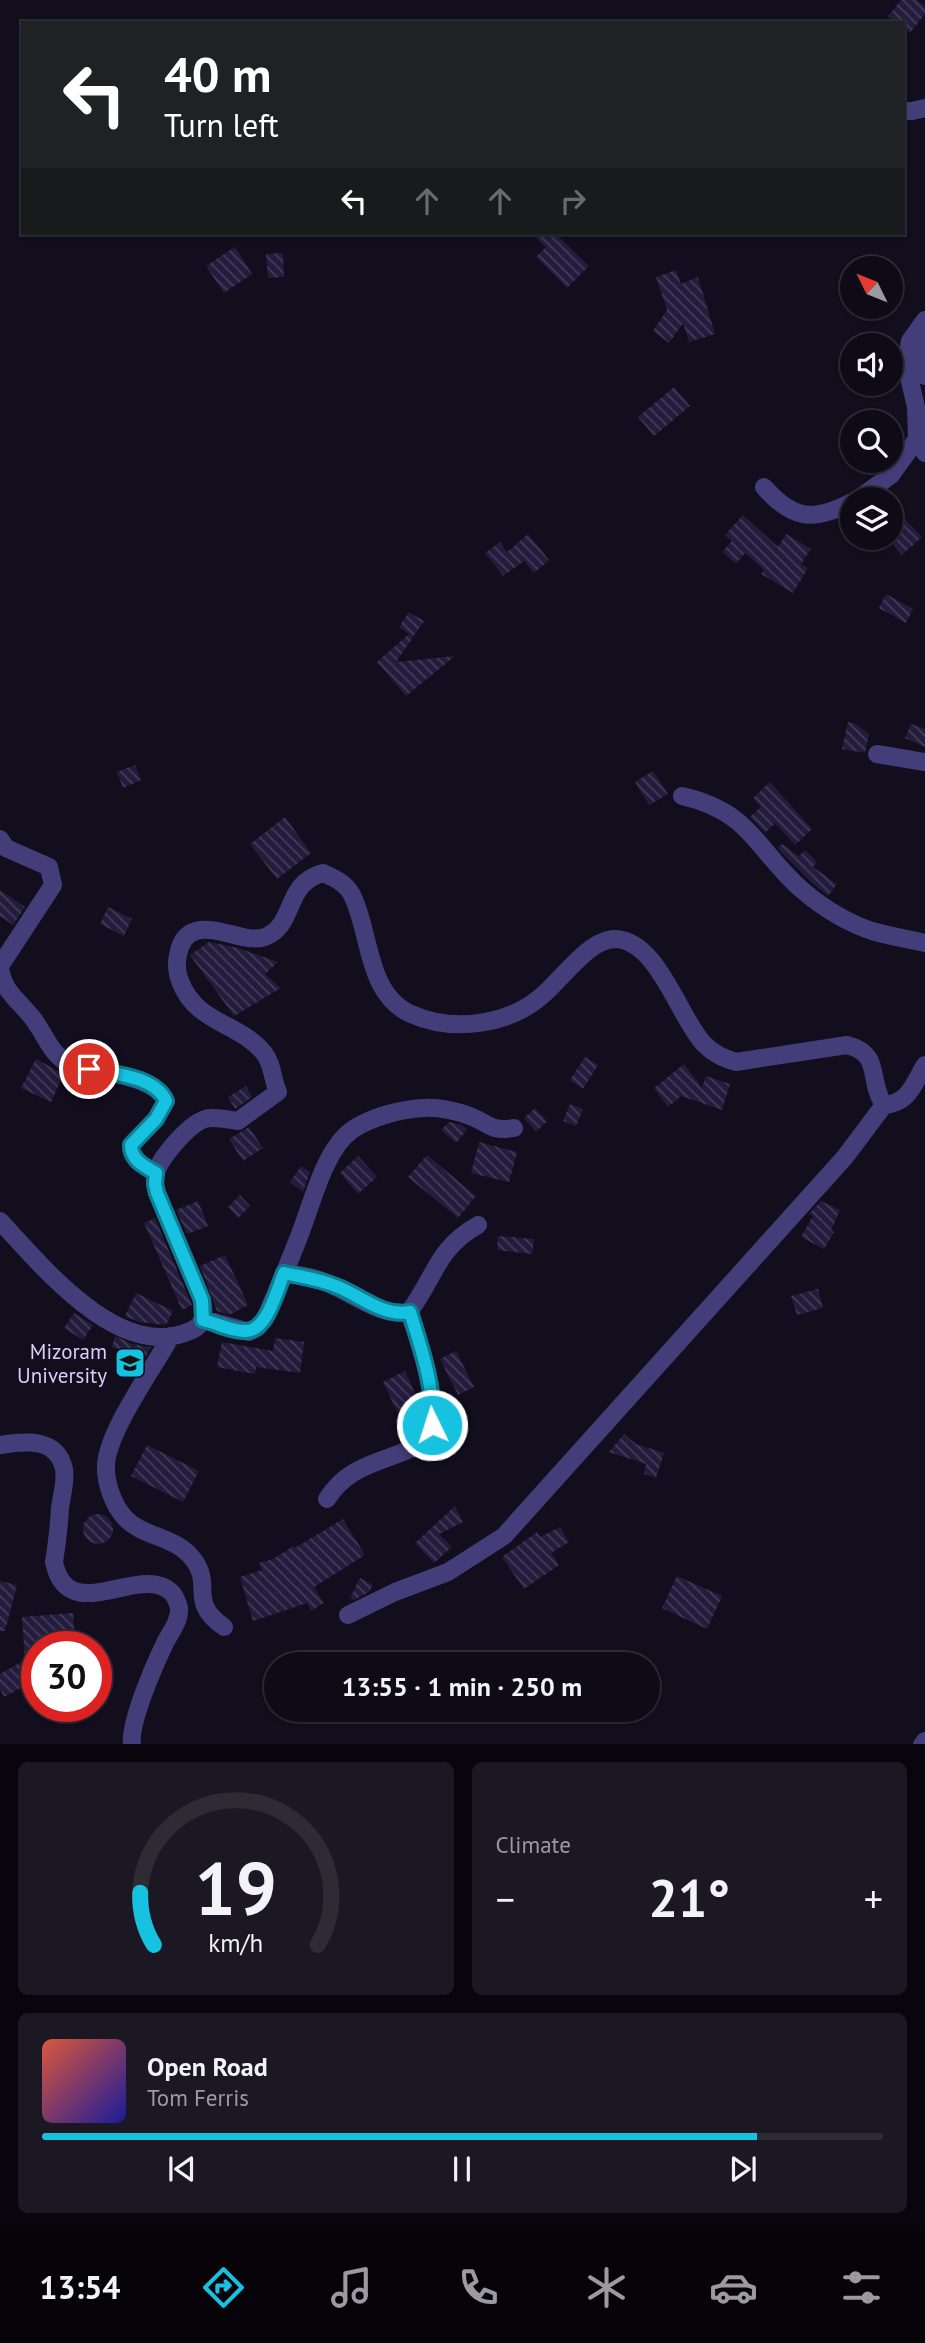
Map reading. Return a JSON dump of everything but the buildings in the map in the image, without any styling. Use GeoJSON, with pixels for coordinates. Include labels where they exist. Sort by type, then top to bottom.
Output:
{"type":"FeatureCollection","features":[{"type":"Feature","properties":{"kind":"street"},"geometry":{"type":"LineString","coordinates":[[905,111],[925,108]]}},
{"type":"Feature","properties":{"kind":"street"},"geometry":{"type":"LineString","coordinates":[[874,487],[921,446],[906,364],[910,341],[925,320]]}},
{"type":"Feature","properties":{"kind":"street"},"geometry":{"type":"LineString","coordinates":[[925,335],[919,354],[920,366],[925,376]]}},
{"type":"Feature","properties":{"kind":"street"},"geometry":{"type":"LineString","coordinates":[[764,487],[790,512],[804,515],[840,508]]}},
{"type":"Feature","properties":{"kind":"street"},"geometry":{"type":"LineString","coordinates":[[877,754],[925,762]]}},
{"type":"Feature","properties":{"kind":"street"},"geometry":{"type":"LineString","coordinates":[[682,796],[721,809],[741,823],[797,885],[846,919],[872,931],[925,943]]}},
{"type":"Feature","properties":{"kind":"street"},"geometry":{"type":"LineString","coordinates":[[0,839],[6,848],[49,867],[53,885],[0,966],[1,980],[30,1015],[58,1057],[68,1064],[141,1081],[155,1087],[163,1095],[166,1101],[162,1111],[131,1145],[134,1158],[156,1173]]}},
{"type":"Feature","properties":{"kind":"street"},"geometry":{"type":"LineString","coordinates":[[0,1221],[50,1275],[113,1324],[134,1333],[171,1336],[192,1331],[203,1320],[202,1300],[157,1193],[156,1173],[176,1142],[190,1128],[207,1118],[238,1121],[278,1092],[272,1081],[271,1066],[263,1052],[200,1012],[185,995],[178,976],[177,958],[182,941],[194,932],[213,929],[261,939],[275,932],[289,911],[297,890],[309,877],[323,873],[339,880],[351,893],[381,986],[394,1002],[410,1014],[439,1022],[472,1024],[500,1020],[543,995],[594,945],[612,939],[626,941],[639,948],[650,961],[677,999],[702,1043],[718,1057],[736,1062],[847,1045],[860,1048],[869,1058],[876,1093],[884,1105]]}},
{"type":"Feature","properties":{"kind":"street"},"geometry":{"type":"LineString","coordinates":[[348,1615],[395,1592],[448,1572],[504,1536],[845,1157],[884,1105],[898,1104],[906,1096],[925,1065]]}},
{"type":"Feature","properties":{"kind":"street"},"geometry":{"type":"LineString","coordinates":[[203,1320],[248,1332],[257,1328],[265,1319],[325,1168],[338,1144],[352,1130],[404,1110],[425,1107],[472,1117],[490,1128],[514,1128]]}},
{"type":"Feature","properties":{"kind":"street"},"geometry":{"type":"LineString","coordinates":[[284,1273],[318,1279],[386,1311],[400,1314],[410,1312],[430,1282],[440,1258],[451,1244],[478,1225]]}},
{"type":"Feature","properties":{"kind":"street"},"geometry":{"type":"LineString","coordinates":[[327,1500],[336,1485],[347,1475],[417,1446],[432,1425],[433,1413],[421,1349],[410,1312]]}},
{"type":"Feature","properties":{"kind":"street"},"geometry":{"type":"LineString","coordinates":[[171,1336],[112,1442],[106,1464],[107,1479],[113,1497],[126,1518],[138,1528],[183,1549],[194,1560],[200,1573],[203,1604],[211,1618],[225,1628]]}},
{"type":"Feature","properties":{"kind":"street"},"geometry":{"type":"LineString","coordinates":[[0,1445],[27,1441],[40,1443],[52,1448],[60,1458],[64,1470],[54,1562],[56,1574],[62,1583],[74,1591],[86,1594],[149,1584],[162,1587],[174,1595],[179,1608],[177,1620],[163,1646],[138,1711],[132,1744]]}},
{"type":"Feature","properties":{"kind":"place","name":"Mizoram University"},"geometry":{"type":"Point","coordinates":[130,1363]}},
{"type":"Feature","properties":{"kind":"route"},"geometry":{"type":"LineString","coordinates":[[89,1069],[141,1081],[155,1087],[166,1101],[156,1119],[137,1136],[131,1145],[131,1152],[134,1158],[156,1173],[157,1193],[202,1300],[203,1320],[239,1331],[248,1332],[257,1328],[265,1319],[284,1273],[318,1279],[340,1287],[386,1311],[400,1314],[410,1312],[425,1369],[433,1413],[432,1425]]}}]}
